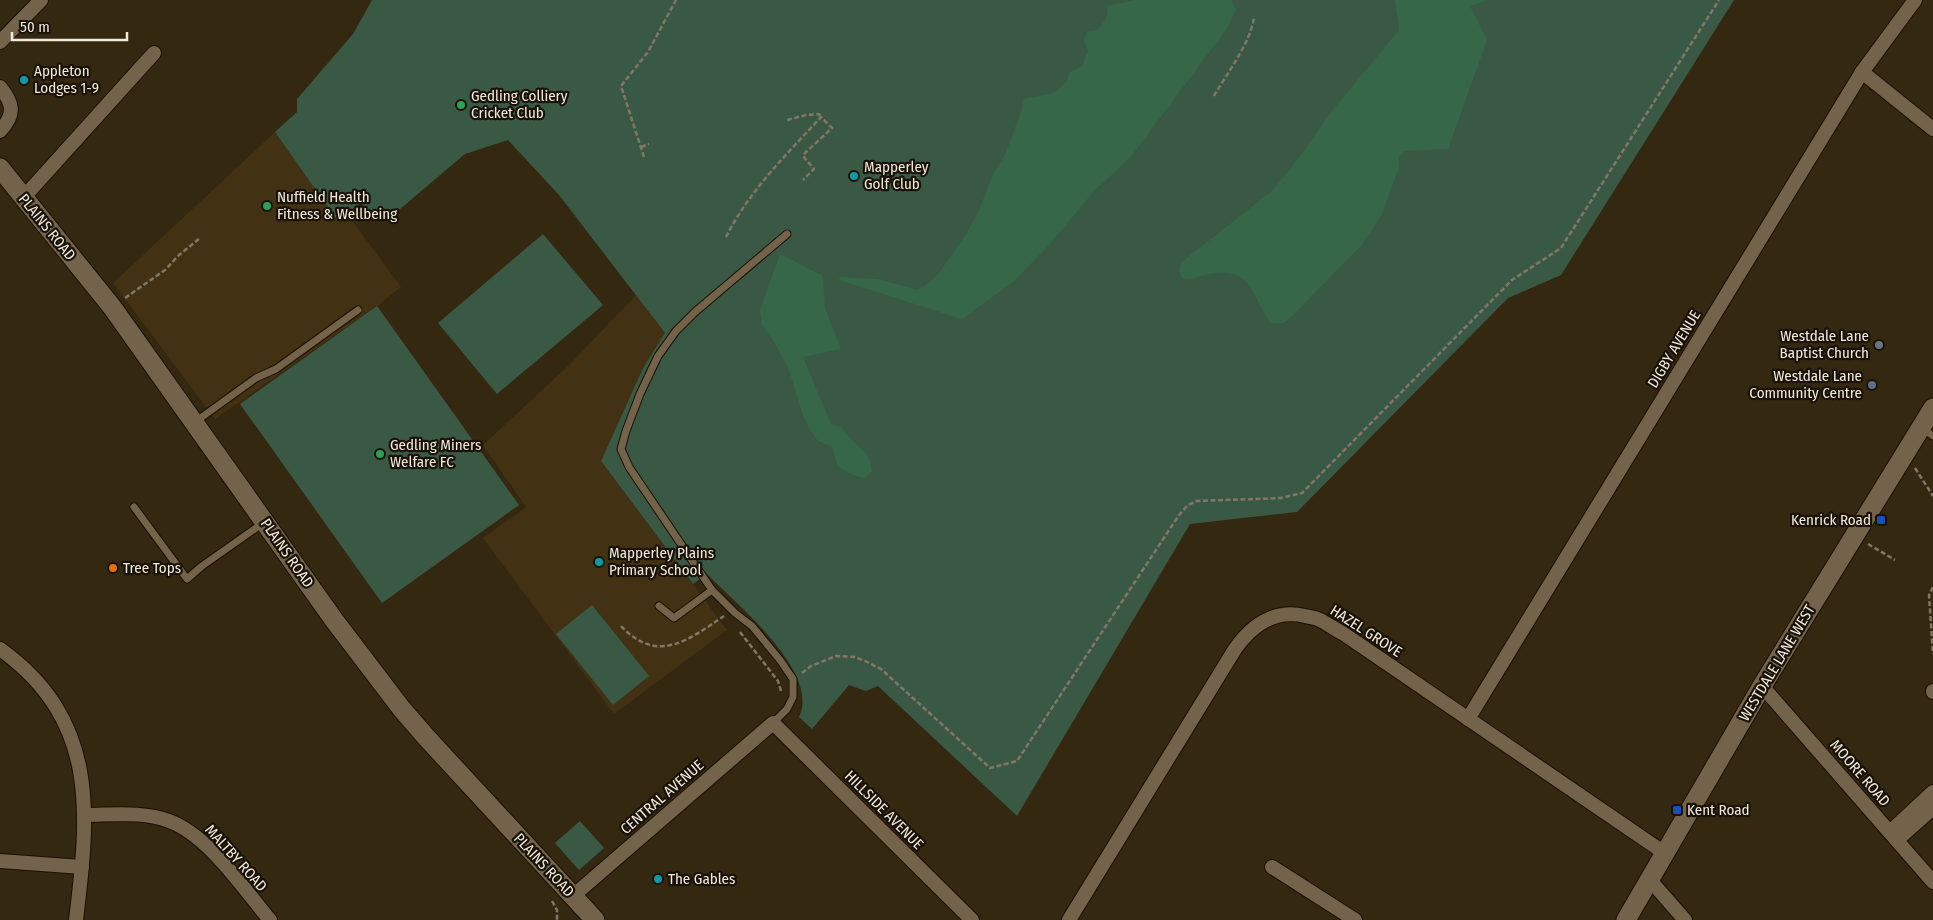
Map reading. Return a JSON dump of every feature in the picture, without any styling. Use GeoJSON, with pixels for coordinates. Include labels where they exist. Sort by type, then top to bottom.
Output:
{"type":"FeatureCollection","features":[{"type":"Feature","properties":{"kind":"main road","name":"PLAINS ROAD"},"geometry":{"type":"LineString","coordinates":[[0,168],[112,307],[334,620],[401,708],[582,911]]}},
{"type":"Feature","properties":{"kind":"main road","name":"WESTDALE LANE WEST"},"geometry":{"type":"LineString","coordinates":[[1626,920],[1762,686],[1903,458],[1927,432],[1933,408]]}},
{"type":"Feature","properties":{"kind":"street"},"geometry":{"type":"LineString","coordinates":[[0,42],[41,0]]}},
{"type":"Feature","properties":{"kind":"street","name":"DIGBY AVENUE"},"geometry":{"type":"LineString","coordinates":[[1468,719],[1862,72],[1914,0]]}},
{"type":"Feature","properties":{"kind":"street"},"geometry":{"type":"LineString","coordinates":[[24,197],[154,53]]}},
{"type":"Feature","properties":{"kind":"street"},"geometry":{"type":"LineString","coordinates":[[1862,72],[1933,129]]}},
{"type":"Feature","properties":{"kind":"street"},"geometry":{"type":"LineString","coordinates":[[0,87],[10,100],[11,114],[0,131]]}},
{"type":"Feature","properties":{"kind":"street","name":"HAZEL GROVE"},"geometry":{"type":"LineString","coordinates":[[1069,920],[1245,634],[1261,621],[1278,615],[1298,614],[1318,619],[1344,634],[1666,854]]}},
{"type":"Feature","properties":{"kind":"street"},"geometry":{"type":"LineString","coordinates":[[0,649],[28,673],[50,700],[61,717],[76,754],[81,774],[85,814],[76,920]]}},
{"type":"Feature","properties":{"kind":"street","name":"MOORE ROAD"},"geometry":{"type":"LineString","coordinates":[[1762,686],[1933,882]]}},
{"type":"Feature","properties":{"kind":"street","name":"CENTRAL AVENUE"},"geometry":{"type":"LineString","coordinates":[[582,911],[777,720]]}},
{"type":"Feature","properties":{"kind":"street","name":"HILLSIDE AVENUE"},"geometry":{"type":"LineString","coordinates":[[777,720],[972,920]]}},
{"type":"Feature","properties":{"kind":"street"},"geometry":{"type":"LineString","coordinates":[[1893,836],[1933,792]]}},
{"type":"Feature","properties":{"kind":"street"},"geometry":{"type":"LineString","coordinates":[[1893,836],[1933,808]]}},
{"type":"Feature","properties":{"kind":"street","name":"MALTBY ROAD"},"geometry":{"type":"LineString","coordinates":[[85,814],[149,816],[169,821],[188,830],[206,845],[270,920]]}},
{"type":"Feature","properties":{"kind":"street"},"geometry":{"type":"LineString","coordinates":[[0,861],[82,866]]}},
{"type":"Feature","properties":{"kind":"street"},"geometry":{"type":"LineString","coordinates":[[1272,867],[1354,920]]}},
{"type":"Feature","properties":{"kind":"street"},"geometry":{"type":"LineString","coordinates":[[1650,880],[1685,920]]}},
{"type":"Feature","properties":{"kind":"lane"},"geometry":{"type":"LineString","coordinates":[[777,720],[787,709],[793,698],[792,679],[780,660],[752,626],[735,613],[712,590],[629,467],[621,450],[640,394],[658,356],[676,331],[695,312],[788,234]]}},
{"type":"Feature","properties":{"kind":"lane"},"geometry":{"type":"LineString","coordinates":[[195,423],[256,378],[276,369],[358,310]]}},
{"type":"Feature","properties":{"kind":"lane"},"geometry":{"type":"LineString","coordinates":[[134,507],[187,579],[202,566],[265,522]]}},
{"type":"Feature","properties":{"kind":"lane"},"geometry":{"type":"LineString","coordinates":[[659,606],[674,618],[712,590]]}},
{"type":"Feature","properties":{"kind":"path"},"geometry":{"type":"LineString","coordinates":[[644,157],[621,86],[648,52],[676,0]]}},
{"type":"Feature","properties":{"kind":"path"},"geometry":{"type":"LineString","coordinates":[[779,685],[825,660],[836,656],[855,656],[881,669],[990,768],[1017,761],[1179,515],[1188,505],[1197,501],[1281,498],[1302,493],[1512,280],[1561,248],[1719,0]]}},
{"type":"Feature","properties":{"kind":"path"},"geometry":{"type":"LineString","coordinates":[[1214,96],[1247,40],[1254,18]]}},
{"type":"Feature","properties":{"kind":"path"},"geometry":{"type":"LineString","coordinates":[[787,120],[819,114],[832,128],[803,156],[814,169],[803,180]]}},
{"type":"Feature","properties":{"kind":"path"},"geometry":{"type":"LineString","coordinates":[[726,237],[733,222],[769,174],[821,117]]}},
{"type":"Feature","properties":{"kind":"path"},"geometry":{"type":"LineString","coordinates":[[641,147],[649,144]]}},
{"type":"Feature","properties":{"kind":"path"},"geometry":{"type":"LineString","coordinates":[[112,307],[165,270],[179,255],[200,239]]}},
{"type":"Feature","properties":{"kind":"path"},"geometry":{"type":"LineString","coordinates":[[1903,458],[1914,466],[1933,496]]}},
{"type":"Feature","properties":{"kind":"path"},"geometry":{"type":"LineString","coordinates":[[1855,536],[1895,560]]}},
{"type":"Feature","properties":{"kind":"path"},"geometry":{"type":"LineString","coordinates":[[1933,587],[1929,595],[1933,654]]}},
{"type":"Feature","properties":{"kind":"path"},"geometry":{"type":"LineString","coordinates":[[621,626],[630,636],[643,644],[671,647],[688,640],[724,616],[730,621]]}},
{"type":"Feature","properties":{"kind":"path"},"geometry":{"type":"LineString","coordinates":[[734,626],[757,653],[779,685],[782,701],[777,720]]}},
{"type":"Feature","properties":{"kind":"shaded area"},"geometry":{"type":"Polygon","coordinates":[[[275,132],[337,219],[346,212],[401,287],[377,306],[215,419],[113,283],[275,132]]]}},
{"type":"Feature","properties":{"kind":"shaded area"},"geometry":{"type":"Polygon","coordinates":[[[636,295],[665,334],[643,368],[601,461],[727,630],[614,714],[483,538],[526,507],[483,445],[569,365],[636,295]]]}},
{"type":"Feature","properties":{"kind":"green space"},"geometry":{"type":"Polygon","coordinates":[[[372,0],[1734,0],[1561,275],[1508,298],[1297,512],[1190,524],[1017,816],[878,686],[866,691],[849,685],[812,729],[799,717],[803,699],[798,680],[787,660],[772,640],[707,574],[693,584],[601,461],[643,368],[665,333],[559,195],[508,140],[465,154],[387,220],[382,216],[370,214],[361,203],[337,220],[275,132],[297,112],[297,99],[353,34],[372,0]]]}},
{"type":"Feature","properties":{"kind":"green space"},"geometry":{"type":"Polygon","coordinates":[[[1135,0],[1231,0],[1236,9],[1228,27],[1130,158],[1095,190],[1049,245],[1013,282],[962,319],[839,280],[840,277],[878,279],[917,290],[939,273],[965,236],[978,213],[993,174],[1005,155],[1024,99],[1054,93],[1066,82],[1070,72],[1082,66],[1088,51],[1084,40],[1087,32],[1097,31],[1106,17],[1107,6],[1135,0]]]}},
{"type":"Feature","properties":{"kind":"green space"},"geometry":{"type":"Polygon","coordinates":[[[1395,0],[1487,0],[1470,6],[1487,40],[1448,149],[1404,151],[1399,158],[1399,167],[1382,214],[1361,246],[1284,323],[1272,324],[1248,284],[1234,274],[1209,274],[1192,279],[1182,278],[1179,270],[1182,262],[1273,190],[1301,155],[1331,112],[1399,30],[1395,0]]]}},
{"type":"Feature","properties":{"kind":"green space"},"geometry":{"type":"Polygon","coordinates":[[[543,234],[603,305],[497,394],[438,323],[543,234]]]}},
{"type":"Feature","properties":{"kind":"green space"},"geometry":{"type":"Polygon","coordinates":[[[780,254],[821,275],[823,279],[825,308],[841,349],[803,357],[831,424],[841,427],[867,454],[872,470],[865,478],[844,471],[838,465],[831,446],[818,441],[809,428],[802,413],[789,370],[776,345],[762,325],[760,310],[780,254]]]}},
{"type":"Feature","properties":{"kind":"green space","name":"Gedling Miners Welfare FC"},"geometry":{"type":"Polygon","coordinates":[[[377,306],[519,505],[382,603],[240,404],[377,306]]]}},
{"type":"Feature","properties":{"kind":"green space"},"geometry":{"type":"Polygon","coordinates":[[[592,605],[649,676],[613,705],[556,634],[592,605]]]}},
{"type":"Feature","properties":{"kind":"green space"},"geometry":{"type":"Polygon","coordinates":[[[580,821],[604,848],[579,870],[555,843],[580,821]]]}},
{"type":"Feature","properties":{"kind":"place","name":"Appleton Lodges 1-9"},"geometry":{"type":"Point","coordinates":[24,80]}},
{"type":"Feature","properties":{"kind":"place","name":"Gedling Colliery Cricket Club"},"geometry":{"type":"Point","coordinates":[461,105]}},
{"type":"Feature","properties":{"kind":"place","name":"Mapperley Golf Club"},"geometry":{"type":"Point","coordinates":[854,176]}},
{"type":"Feature","properties":{"kind":"place","name":"Nuffield Health Fitness & Wellbeing"},"geometry":{"type":"Point","coordinates":[267,206]}},
{"type":"Feature","properties":{"kind":"place","name":"Westdale Lane Baptist Church"},"geometry":{"type":"Point","coordinates":[1879,345]}},
{"type":"Feature","properties":{"kind":"place","name":"Westdale Lane Community Centre"},"geometry":{"type":"Point","coordinates":[1872,385]}},
{"type":"Feature","properties":{"kind":"place","name":"Gedling Miners Welfare FC"},"geometry":{"type":"Point","coordinates":[380,454]}},
{"type":"Feature","properties":{"kind":"place","name":"Kenrick Road"},"geometry":{"type":"Point","coordinates":[1881,520]}},
{"type":"Feature","properties":{"kind":"place","name":"Mapperley Plains Primary School"},"geometry":{"type":"Point","coordinates":[599,562]}},
{"type":"Feature","properties":{"kind":"place","name":"Tree Tops"},"geometry":{"type":"Point","coordinates":[113,568]}},
{"type":"Feature","properties":{"kind":"place","name":"Kent Road"},"geometry":{"type":"Point","coordinates":[1677,810]}},
{"type":"Feature","properties":{"kind":"place","name":"The Gables"},"geometry":{"type":"Point","coordinates":[658,879]}}]}
